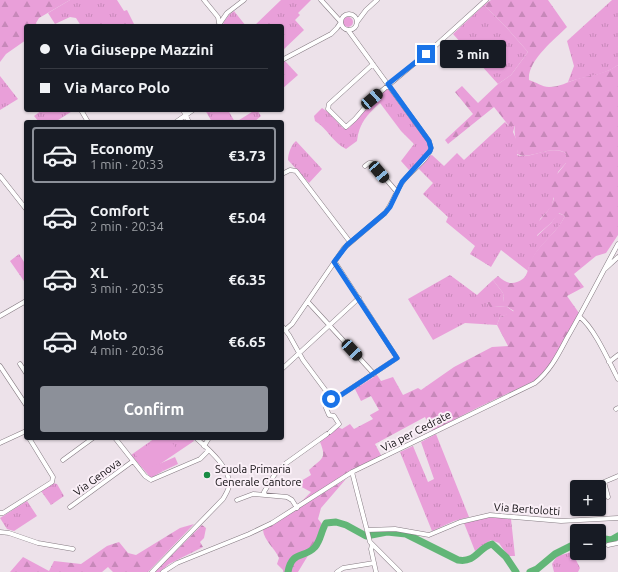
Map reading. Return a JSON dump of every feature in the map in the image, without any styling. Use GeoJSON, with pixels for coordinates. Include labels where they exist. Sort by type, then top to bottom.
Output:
{"type":"FeatureCollection","features":[{"type":"Feature","properties":{"kind":"street"},"geometry":{"type":"LineString","coordinates":[[204,0],[218,17],[219,24]]}},
{"type":"Feature","properties":{"kind":"street"},"geometry":{"type":"LineString","coordinates":[[219,24],[228,13],[244,0]]}},
{"type":"Feature","properties":{"kind":"street"},"geometry":{"type":"LineString","coordinates":[[321,0],[341,22],[342,27],[347,30],[358,42],[429,141],[431,148],[428,155],[405,178],[390,207],[344,248],[292,324],[284,328],[302,360],[332,399]]}},
{"type":"Feature","properties":{"kind":"street"},"geometry":{"type":"LineString","coordinates":[[358,42],[355,28],[357,23],[366,10],[377,0]]}},
{"type":"Feature","properties":{"kind":"street"},"geometry":{"type":"LineString","coordinates":[[373,64],[329,104],[328,109],[343,125],[348,127],[372,99],[388,84],[434,47],[486,0]]}},
{"type":"Feature","properties":{"kind":"street"},"geometry":{"type":"LineString","coordinates":[[333,13],[353,15],[366,10]]}},
{"type":"Feature","properties":{"kind":"street"},"geometry":{"type":"LineString","coordinates":[[284,59],[330,34],[337,28],[345,15]]}},
{"type":"Feature","properties":{"kind":"street"},"geometry":{"type":"LineString","coordinates":[[353,15],[357,23]]}},
{"type":"Feature","properties":{"kind":"street"},"geometry":{"type":"LineString","coordinates":[[330,34],[355,28]]}},
{"type":"Feature","properties":{"kind":"street"},"geometry":{"type":"LineString","coordinates":[[184,112],[188,120]]}},
{"type":"Feature","properties":{"kind":"street"},"geometry":{"type":"LineString","coordinates":[[179,120],[190,112]]}},
{"type":"Feature","properties":{"kind":"street"},"geometry":{"type":"LineString","coordinates":[[365,166],[372,163],[397,192]]}},
{"type":"Feature","properties":{"kind":"street"},"geometry":{"type":"LineString","coordinates":[[284,173],[293,170],[296,171],[350,242]]}},
{"type":"Feature","properties":{"kind":"street"},"geometry":{"type":"LineString","coordinates":[[0,176],[24,206]]}},
{"type":"Feature","properties":{"kind":"street","name":"Via per Cedrate"},"geometry":{"type":"LineString","coordinates":[[163,572],[177,563],[249,534],[272,523],[352,472],[535,383],[550,369],[580,317],[602,272],[618,246]]}},
{"type":"Feature","properties":{"kind":"street"},"geometry":{"type":"LineString","coordinates":[[602,272],[618,257]]}},
{"type":"Feature","properties":{"kind":"street"},"geometry":{"type":"LineString","coordinates":[[265,495],[264,492],[285,464],[329,433],[339,424],[334,416],[330,415],[326,408],[332,399],[335,399],[397,358],[334,262]]}},
{"type":"Feature","properties":{"kind":"street"},"geometry":{"type":"LineString","coordinates":[[284,367],[359,298]]}},
{"type":"Feature","properties":{"kind":"street"},"geometry":{"type":"LineString","coordinates":[[0,316],[24,302]]}},
{"type":"Feature","properties":{"kind":"street"},"geometry":{"type":"LineString","coordinates":[[308,302],[374,374]]}},
{"type":"Feature","properties":{"kind":"street"},"geometry":{"type":"LineString","coordinates":[[580,317],[597,340],[618,379]]}},
{"type":"Feature","properties":{"kind":"street"},"geometry":{"type":"LineString","coordinates":[[609,362],[618,356]]}},
{"type":"Feature","properties":{"kind":"street"},"geometry":{"type":"LineString","coordinates":[[20,364],[24,370]]}},
{"type":"Feature","properties":{"kind":"street"},"geometry":{"type":"LineString","coordinates":[[0,366],[24,402]]}},
{"type":"Feature","properties":{"kind":"street"},"geometry":{"type":"LineString","coordinates":[[0,443],[24,433]]}},
{"type":"Feature","properties":{"kind":"street"},"geometry":{"type":"LineString","coordinates":[[0,513],[3,513],[52,482],[53,477],[30,440]]}},
{"type":"Feature","properties":{"kind":"street"},"geometry":{"type":"LineString","coordinates":[[63,460],[90,440]]}},
{"type":"Feature","properties":{"kind":"street"},"geometry":{"type":"LineString","coordinates":[[117,440],[145,476],[151,480],[200,459],[209,450]]}},
{"type":"Feature","properties":{"kind":"street"},"geometry":{"type":"LineString","coordinates":[[152,572],[227,492],[229,484],[228,476],[215,456],[198,440]]}},
{"type":"Feature","properties":{"kind":"street"},"geometry":{"type":"LineString","coordinates":[[204,446],[208,440]]}},
{"type":"Feature","properties":{"kind":"street","name":"Via Genova"},"geometry":{"type":"LineString","coordinates":[[70,507],[133,461]]}},
{"type":"Feature","properties":{"kind":"street"},"geometry":{"type":"LineString","coordinates":[[352,472],[369,539],[372,545],[400,572]]}},
{"type":"Feature","properties":{"kind":"street"},"geometry":{"type":"LineString","coordinates":[[608,497],[604,482],[618,476]]}},
{"type":"Feature","properties":{"kind":"street"},"geometry":{"type":"LineString","coordinates":[[237,500],[254,494],[290,498],[297,508]]}},
{"type":"Feature","properties":{"kind":"street","name":"Via Bertolotti"},"geometry":{"type":"LineString","coordinates":[[367,531],[396,529],[429,535],[460,522],[490,515],[562,521],[618,518]]}},
{"type":"Feature","properties":{"kind":"street"},"geometry":{"type":"LineString","coordinates":[[0,532],[8,533],[38,543],[72,549]]}},
{"type":"Feature","properties":{"kind":"street"},"geometry":{"type":"LineString","coordinates":[[608,545],[618,543]]}},
{"type":"Feature","properties":{"kind":"street"},"geometry":{"type":"LineString","coordinates":[[372,545],[371,549],[376,572]]}},
{"type":"Feature","properties":{"kind":"street"},"geometry":{"type":"LineString","coordinates":[[338,572],[343,568],[374,563]]}},
{"type":"Feature","properties":{"kind":"green space"},"geometry":{"type":"Polygon","coordinates":[[[0,0],[70,0],[39,18],[36,24],[24,24],[24,41],[6,54],[0,62],[0,0]]]}},
{"type":"Feature","properties":{"kind":"green space"},"geometry":{"type":"Polygon","coordinates":[[[70,0],[117,0],[124,11],[127,10],[134,24],[80,24],[76,18],[70,17],[55,24],[48,13],[70,0]]]}},
{"type":"Feature","properties":{"kind":"green space"},"geometry":{"type":"Polygon","coordinates":[[[281,0],[311,0],[298,13],[300,15],[295,20],[304,30],[284,49],[284,24],[256,24],[281,0]]]}},
{"type":"Feature","properties":{"kind":"green space"},"geometry":{"type":"Polygon","coordinates":[[[491,0],[548,0],[567,27],[537,58],[532,65],[529,80],[546,87],[553,87],[603,72],[618,65],[618,235],[606,253],[596,256],[574,274],[584,287],[567,296],[579,313],[551,363],[534,381],[432,431],[425,417],[375,444],[382,457],[352,471],[300,503],[311,492],[296,484],[311,475],[309,470],[322,458],[323,452],[320,442],[338,427],[342,429],[350,424],[354,429],[373,419],[370,415],[379,410],[371,396],[361,401],[355,389],[377,375],[381,381],[393,377],[403,395],[418,388],[421,390],[454,367],[492,347],[508,346],[497,325],[500,317],[514,311],[506,306],[490,307],[487,302],[504,302],[503,293],[493,280],[498,276],[509,283],[512,283],[524,278],[531,260],[539,248],[558,228],[565,216],[559,213],[551,223],[536,236],[533,232],[552,203],[554,198],[550,195],[546,188],[566,163],[566,153],[553,150],[528,156],[517,154],[515,126],[509,126],[494,107],[448,144],[445,140],[473,114],[455,92],[462,86],[478,103],[498,84],[511,75],[528,52],[484,5],[491,0]]]}},
{"type":"Feature","properties":{"kind":"green space"},"geometry":{"type":"Polygon","coordinates":[[[612,0],[618,0],[618,65],[600,74],[568,82],[574,66],[567,41],[612,0]]]}},
{"type":"Feature","properties":{"kind":"green space"},"geometry":{"type":"Polygon","coordinates":[[[484,5],[528,52],[511,75],[498,84],[453,34],[484,5]]]}},
{"type":"Feature","properties":{"kind":"green space"},"geometry":{"type":"Polygon","coordinates":[[[234,11],[244,24],[224,24],[229,15],[234,11]]]}},
{"type":"Feature","properties":{"kind":"green space"},"geometry":{"type":"Polygon","coordinates":[[[346,17],[350,17],[352,18],[352,26],[346,27],[343,24],[343,20],[346,17]]]}},
{"type":"Feature","properties":{"kind":"green space"},"geometry":{"type":"Polygon","coordinates":[[[284,62],[298,75],[284,87],[284,62]]]}},
{"type":"Feature","properties":{"kind":"green space"},"geometry":{"type":"Polygon","coordinates":[[[0,76],[18,99],[0,110],[0,76]]]}},
{"type":"Feature","properties":{"kind":"green space"},"geometry":{"type":"Polygon","coordinates":[[[387,87],[429,145],[427,152],[422,159],[409,170],[401,161],[414,144],[401,131],[380,103],[364,120],[357,141],[346,149],[337,143],[323,127],[315,121],[314,116],[322,108],[328,112],[343,128],[349,128],[372,101],[387,87]]]}},
{"type":"Feature","properties":{"kind":"green space"},"geometry":{"type":"Polygon","coordinates":[[[39,112],[71,112],[58,120],[37,120],[34,116],[39,112]]]}},
{"type":"Feature","properties":{"kind":"green space"},"geometry":{"type":"Polygon","coordinates":[[[206,112],[229,112],[234,120],[211,120],[206,112]]]}},
{"type":"Feature","properties":{"kind":"green space"},"geometry":{"type":"Polygon","coordinates":[[[252,112],[258,112],[261,116],[256,120],[239,120],[252,112]]]}},
{"type":"Feature","properties":{"kind":"green space"},"geometry":{"type":"Polygon","coordinates":[[[505,122],[509,126],[515,125],[513,132],[517,141],[517,155],[528,156],[553,150],[566,153],[566,163],[558,172],[552,206],[540,219],[537,236],[551,223],[558,213],[565,216],[556,230],[534,256],[528,271],[501,250],[491,267],[470,254],[475,246],[446,222],[448,217],[423,194],[433,183],[418,168],[429,156],[432,155],[444,166],[457,153],[464,160],[505,122]]]}},
{"type":"Feature","properties":{"kind":"green space"},"geometry":{"type":"Polygon","coordinates":[[[296,141],[322,169],[309,183],[288,160],[290,150],[296,141]]]}},
{"type":"Feature","properties":{"kind":"green space"},"geometry":{"type":"Polygon","coordinates":[[[19,254],[24,262],[24,281],[10,261],[19,254]]]}},
{"type":"Feature","properties":{"kind":"green space"},"geometry":{"type":"Polygon","coordinates":[[[450,275],[477,295],[493,280],[503,293],[504,302],[487,303],[494,307],[506,306],[514,312],[500,317],[497,325],[465,323],[433,340],[408,299],[450,275]]]}},
{"type":"Feature","properties":{"kind":"green space"},"geometry":{"type":"Polygon","coordinates":[[[436,434],[469,517],[454,521],[432,531],[400,452],[413,446],[428,482],[434,479],[421,442],[436,434]]]}},
{"type":"Feature","properties":{"kind":"green space"},"geometry":{"type":"Polygon","coordinates":[[[152,440],[194,441],[160,464],[163,471],[151,478],[131,455],[152,440]]]}},
{"type":"Feature","properties":{"kind":"green space"},"geometry":{"type":"Polygon","coordinates":[[[155,440],[170,440],[177,450],[147,471],[135,454],[155,440]]]}},
{"type":"Feature","properties":{"kind":"green space"},"geometry":{"type":"Polygon","coordinates":[[[175,457],[178,464],[163,471],[159,464],[175,457]]]}},
{"type":"Feature","properties":{"kind":"green space"},"geometry":{"type":"Polygon","coordinates":[[[346,479],[321,508],[318,519],[322,524],[315,544],[298,572],[283,572],[277,564],[279,558],[265,538],[263,530],[346,479]]]}},
{"type":"Feature","properties":{"kind":"green space"},"geometry":{"type":"Polygon","coordinates":[[[53,483],[57,484],[64,496],[51,505],[41,491],[53,483]]]}},
{"type":"Feature","properties":{"kind":"green space"},"geometry":{"type":"Polygon","coordinates":[[[27,501],[37,516],[14,531],[7,529],[0,518],[27,501]]]}},
{"type":"Feature","properties":{"kind":"green space"},"geometry":{"type":"Polygon","coordinates":[[[488,517],[511,519],[515,556],[508,556],[499,543],[491,540],[475,551],[464,523],[488,517]]]}},
{"type":"Feature","properties":{"kind":"green space"},"geometry":{"type":"Polygon","coordinates":[[[194,524],[148,572],[113,572],[108,567],[102,572],[10,572],[23,557],[49,571],[54,561],[81,564],[107,546],[119,542],[128,553],[136,555],[180,528],[194,524]]]}},
{"type":"Feature","properties":{"kind":"green space"},"geometry":{"type":"Polygon","coordinates":[[[202,525],[206,528],[204,538],[200,542],[203,547],[169,564],[160,572],[155,572],[202,525]]]}},
{"type":"Feature","properties":{"kind":"green space"},"geometry":{"type":"Polygon","coordinates":[[[570,553],[570,560],[576,560],[580,568],[578,572],[554,572],[552,564],[557,556],[570,553]]]}},
{"type":"Feature","properties":{"kind":"waterway"},"geometry":{"type":"LineString","coordinates":[[288,572],[292,560],[311,551],[315,547],[326,523],[336,522],[346,525],[366,536],[387,532],[406,534],[458,560],[469,559],[492,544],[506,557],[516,572]]}},
{"type":"Feature","properties":{"kind":"waterway"},"geometry":{"type":"LineString","coordinates":[[606,539],[611,540],[618,536]]}},
{"type":"Feature","properties":{"kind":"waterway"},"geometry":{"type":"LineString","coordinates":[[530,572],[537,569],[555,554],[570,546]]}},
{"type":"Feature","properties":{"kind":"place","name":"Scuola Primaria Generale Cantore"},"geometry":{"type":"Point","coordinates":[207,475]}},
{"type":"Feature","properties":{"kind":"route"},"geometry":{"type":"LineString","coordinates":[[331,399],[335,399],[397,358],[334,262],[347,245],[385,213],[394,200],[402,182],[430,151],[431,145],[429,141],[388,84],[426,54]]}}]}
